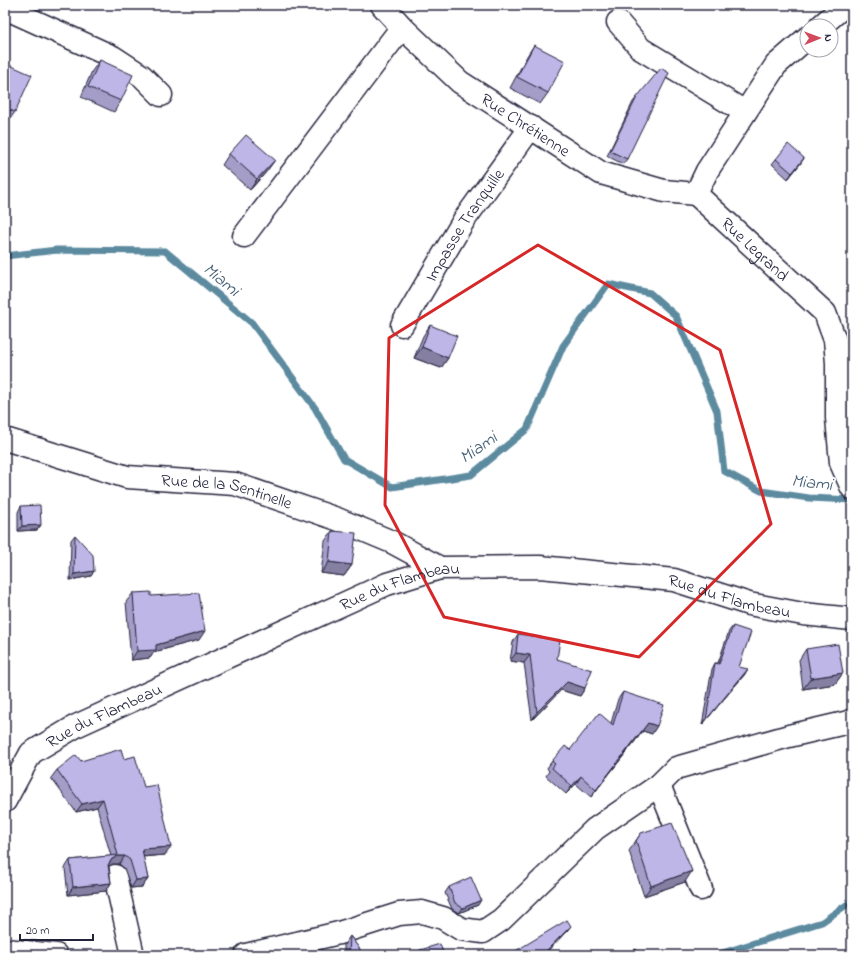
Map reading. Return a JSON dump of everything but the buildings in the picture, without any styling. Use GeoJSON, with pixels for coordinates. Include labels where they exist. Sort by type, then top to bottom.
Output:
{"type":"FeatureCollection","features":[{"type":"Feature","properties":{"kind":"street","name":"Rue Chrétienne"},"geometry":{"type":"LineString","coordinates":[[382,5],[402,27],[460,82],[601,173],[664,191],[696,194]]}},
{"type":"Feature","properties":{"kind":"street"},"geometry":{"type":"LineString","coordinates":[[830,18],[845,5]]}},
{"type":"Feature","properties":{"kind":"street"},"geometry":{"type":"LineString","coordinates":[[5,8],[113,57],[142,76],[161,95]]}},
{"type":"Feature","properties":{"kind":"street"},"geometry":{"type":"LineString","coordinates":[[618,22],[641,49],[745,112]]}},
{"type":"Feature","properties":{"kind":"street"},"geometry":{"type":"LineString","coordinates":[[244,236],[402,27]]}},
{"type":"Feature","properties":{"kind":"street"},"geometry":{"type":"LineString","coordinates":[[696,194],[707,172],[776,65],[799,45]]}},
{"type":"Feature","properties":{"kind":"street","name":"Impasse Tranquille"},"geometry":{"type":"LineString","coordinates":[[402,325],[464,220],[531,128]]}},
{"type":"Feature","properties":{"kind":"street","name":"Rue Legrand"},"geometry":{"type":"LineString","coordinates":[[696,194],[825,312],[835,340],[837,363],[837,418],[841,463],[852,488]]}},
{"type":"Feature","properties":{"kind":"street","name":"Rue de la Sentinelle"},"geometry":{"type":"LineString","coordinates":[[5,439],[127,477],[235,484],[337,519],[392,542],[440,568]]}},
{"type":"Feature","properties":{"kind":"street","name":"Rue du Flambeau"},"geometry":{"type":"LineString","coordinates":[[5,801],[31,753],[76,726],[387,584],[440,568],[540,567],[674,580],[749,604],[803,614],[852,618]]}},
{"type":"Feature","properties":{"kind":"street"},"geometry":{"type":"LineString","coordinates":[[246,955],[339,933],[399,914],[422,912],[443,918],[461,929],[483,932],[501,920],[595,829],[659,785],[676,768],[852,720]]}},
{"type":"Feature","properties":{"kind":"street"},"geometry":{"type":"LineString","coordinates":[[659,785],[700,889]]}},
{"type":"Feature","properties":{"kind":"street"},"geometry":{"type":"LineString","coordinates":[[115,876],[133,955]]}},
{"type":"Feature","properties":{"kind":"street"},"geometry":{"type":"LineString","coordinates":[[5,950],[56,955]]}},
{"type":"Feature","properties":{"kind":"highlighted area"},"geometry":{"type":"Polygon","coordinates":[[[538,245],[720,350],[771,524],[639,657],[444,617],[385,505],[389,338],[538,245]]]}},
{"type":"Feature","properties":{"kind":"waterway","name":"Miami"},"geometry":{"type":"LineString","coordinates":[[5,256],[57,250],[165,251],[252,323],[315,408],[344,459],[392,487],[471,475],[527,429],[563,346],[608,284],[650,293],[676,316],[717,411],[724,471],[761,491],[809,498],[852,500]]}},
{"type":"Feature","properties":{"kind":"waterway"},"geometry":{"type":"LineString","coordinates":[[716,955],[822,922],[852,901]]}}]}
